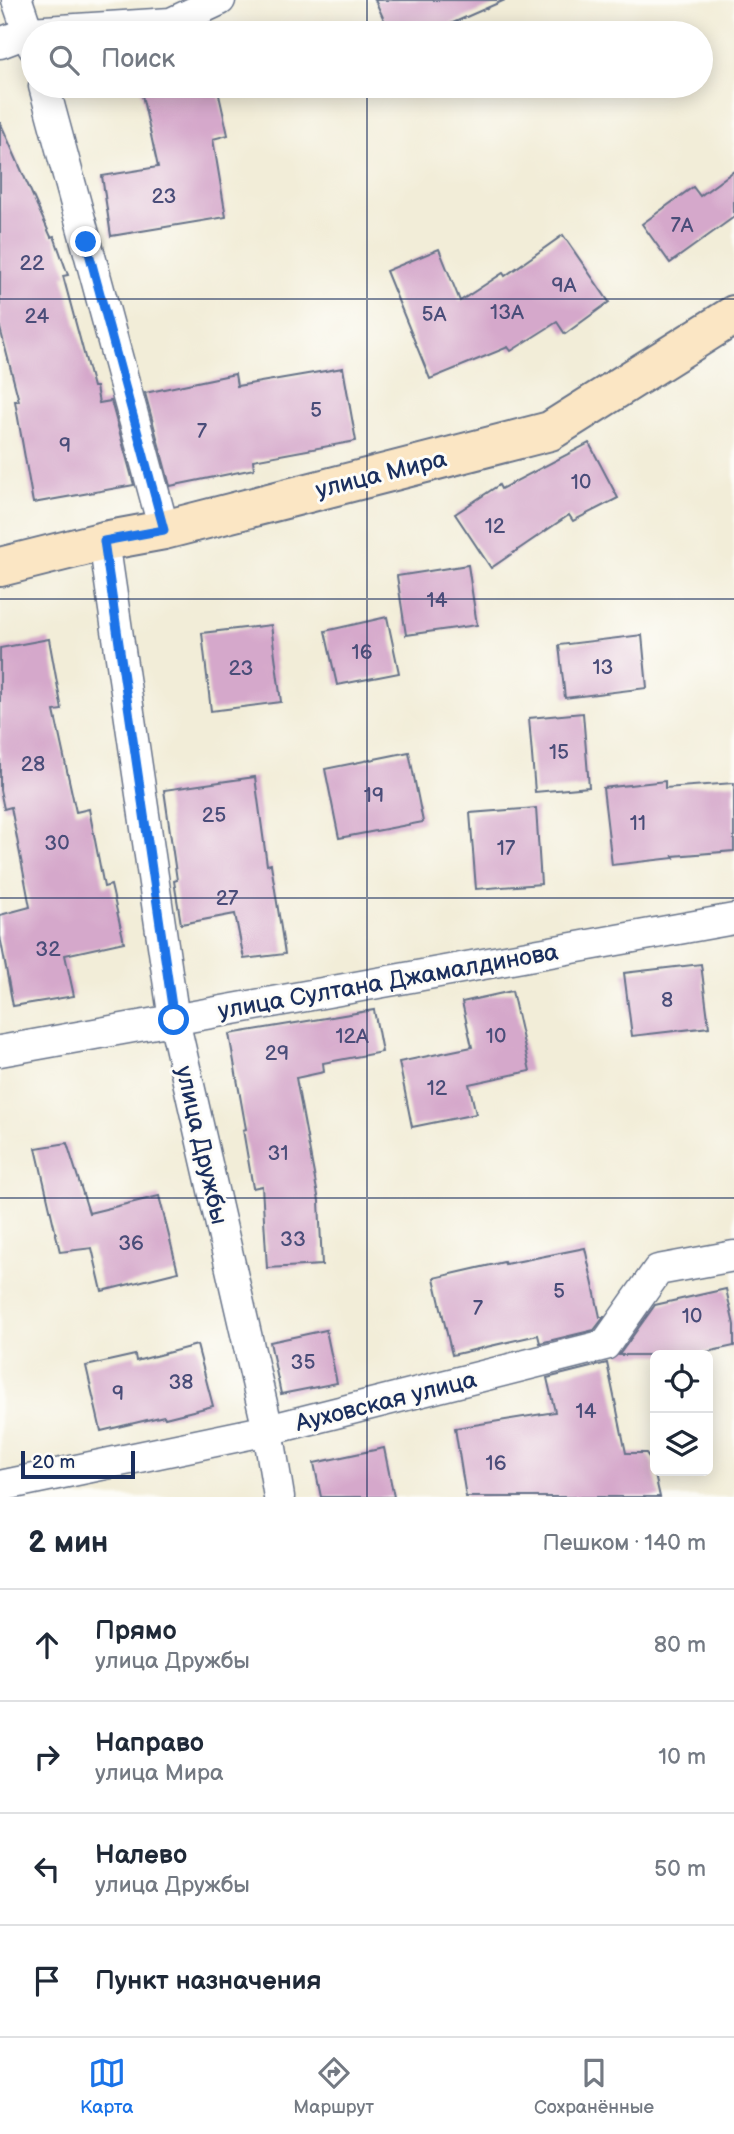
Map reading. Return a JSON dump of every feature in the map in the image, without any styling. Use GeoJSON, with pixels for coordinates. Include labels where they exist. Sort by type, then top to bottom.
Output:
{"type":"FeatureCollection","features":[{"type":"Feature","properties":{"kind":"main road","name":"улица Мира"},"geometry":{"type":"LineString","coordinates":[[0,567],[104,541],[164,530],[550,431],[734,315]]}},
{"type":"Feature","properties":{"kind":"street"},"geometry":{"type":"LineString","coordinates":[[17,0],[24,21]]}},
{"type":"Feature","properties":{"kind":"street"},"geometry":{"type":"LineString","coordinates":[[176,21],[220,0]]}},
{"type":"Feature","properties":{"kind":"street"},"geometry":{"type":"LineString","coordinates":[[0,43],[21,41]]}},
{"type":"Feature","properties":{"kind":"street"},"geometry":{"type":"LineString","coordinates":[[47,98],[164,530]]}},
{"type":"Feature","properties":{"kind":"street","name":"улица Дружбы"},"geometry":{"type":"LineString","coordinates":[[104,541],[174,1020],[268,1430],[279,1497]]}},
{"type":"Feature","properties":{"kind":"street","name":"улица Султана Джамалдинова"},"geometry":{"type":"LineString","coordinates":[[0,1051],[734,919]]}},
{"type":"Feature","properties":{"kind":"street","name":"Ауховская улица"},"geometry":{"type":"LineString","coordinates":[[0,1486],[268,1430],[605,1345],[658,1270],[734,1256]]}},
{"type":"Feature","properties":{"kind":"building"},"geometry":{"type":"Polygon","coordinates":[[[375,0],[505,0],[457,21],[385,21],[375,0]]]}},
{"type":"Feature","properties":{"kind":"building"},"geometry":{"type":"Polygon","coordinates":[[[143,98],[220,98],[228,135],[213,139],[226,217],[111,236],[102,176],[158,167],[143,98]]]}},
{"type":"Feature","properties":{"kind":"building"},"geometry":{"type":"Polygon","coordinates":[[[0,122],[51,237],[54,236],[68,275],[63,276],[93,387],[96,387],[99,403],[111,401],[134,485],[33,503],[15,401],[19,401],[0,328],[0,122]]]}},
{"type":"Feature","properties":{"kind":"building"},"geometry":{"type":"Polygon","coordinates":[[[734,171],[734,217],[670,263],[642,224],[693,187],[700,196],[734,171]]]}},
{"type":"Feature","properties":{"kind":"building"},"geometry":{"type":"Polygon","coordinates":[[[563,235],[609,302],[565,334],[557,322],[511,351],[508,347],[430,379],[386,271],[439,249],[460,301],[503,273],[505,276],[563,235]]]}},
{"type":"Feature","properties":{"kind":"building"},"geometry":{"type":"Polygon","coordinates":[[[343,368],[356,441],[253,460],[254,469],[170,486],[145,393],[235,374],[237,386],[343,368]]]}},
{"type":"Feature","properties":{"kind":"building"},"geometry":{"type":"Polygon","coordinates":[[[589,443],[618,498],[573,521],[569,515],[491,568],[455,514],[499,485],[501,489],[589,443]]]}},
{"type":"Feature","properties":{"kind":"building"},"geometry":{"type":"Polygon","coordinates":[[[468,565],[477,625],[406,635],[397,576],[468,565]]]}},
{"type":"Feature","properties":{"kind":"building"},"geometry":{"type":"Polygon","coordinates":[[[387,617],[399,673],[337,685],[325,631],[387,617]]]}},
{"type":"Feature","properties":{"kind":"building"},"geometry":{"type":"Polygon","coordinates":[[[271,625],[281,702],[211,711],[202,633],[271,625]]]}},
{"type":"Feature","properties":{"kind":"building"},"geometry":{"type":"Polygon","coordinates":[[[642,635],[647,688],[565,698],[559,645],[642,635]]]}},
{"type":"Feature","properties":{"kind":"building"},"geometry":{"type":"Polygon","coordinates":[[[49,639],[62,710],[54,711],[76,812],[89,809],[104,887],[111,885],[124,942],[65,955],[74,996],[13,1006],[0,936],[0,915],[30,907],[11,807],[4,809],[0,790],[0,648],[49,639]]]}},
{"type":"Feature","properties":{"kind":"building"},"geometry":{"type":"Polygon","coordinates":[[[583,713],[589,787],[535,792],[529,718],[583,713]]]}},
{"type":"Feature","properties":{"kind":"building"},"geometry":{"type":"Polygon","coordinates":[[[409,752],[423,822],[339,838],[325,769],[409,752]]]}},
{"type":"Feature","properties":{"kind":"building"},"geometry":{"type":"Polygon","coordinates":[[[255,777],[267,865],[271,864],[285,954],[244,959],[235,914],[181,924],[164,790],[255,777]]]}},
{"type":"Feature","properties":{"kind":"building"},"geometry":{"type":"Polygon","coordinates":[[[665,781],[665,788],[734,783],[734,851],[612,865],[603,788],[665,781]]]}},
{"type":"Feature","properties":{"kind":"building"},"geometry":{"type":"Polygon","coordinates":[[[536,808],[541,884],[476,889],[470,813],[536,808]]]}},
{"type":"Feature","properties":{"kind":"building"},"geometry":{"type":"Polygon","coordinates":[[[701,964],[709,1027],[632,1036],[624,973],[701,964]]]}},
{"type":"Feature","properties":{"kind":"building"},"geometry":{"type":"Polygon","coordinates":[[[512,991],[530,1071],[469,1084],[476,1114],[412,1127],[399,1062],[472,1047],[462,1002],[512,991]]]}},
{"type":"Feature","properties":{"kind":"building"},"geometry":{"type":"Polygon","coordinates":[[[374,1010],[382,1052],[323,1063],[324,1072],[296,1078],[319,1201],[322,1265],[267,1268],[262,1186],[253,1188],[243,1130],[246,1129],[229,1034],[374,1010]]]}},
{"type":"Feature","properties":{"kind":"building"},"geometry":{"type":"Polygon","coordinates":[[[67,1143],[89,1213],[159,1196],[178,1272],[102,1291],[92,1248],[60,1252],[36,1148],[67,1143]]]}},
{"type":"Feature","properties":{"kind":"building"},"geometry":{"type":"Polygon","coordinates":[[[585,1248],[600,1317],[604,1317],[594,1330],[540,1343],[538,1335],[452,1355],[434,1278],[585,1248]]]}},
{"type":"Feature","properties":{"kind":"building"},"geometry":{"type":"Polygon","coordinates":[[[726,1289],[734,1325],[734,1346],[713,1351],[650,1350],[650,1355],[619,1355],[655,1305],[726,1289]]]}},
{"type":"Feature","properties":{"kind":"building"},"geometry":{"type":"Polygon","coordinates":[[[326,1330],[337,1383],[281,1394],[270,1342],[326,1330]]]}},
{"type":"Feature","properties":{"kind":"building"},"geometry":{"type":"Polygon","coordinates":[[[197,1345],[213,1406],[101,1431],[86,1366],[135,1355],[136,1361],[197,1345]]]}},
{"type":"Feature","properties":{"kind":"building"},"geometry":{"type":"Polygon","coordinates":[[[607,1363],[626,1453],[646,1453],[650,1459],[650,1476],[655,1476],[660,1497],[466,1497],[455,1428],[555,1412],[547,1378],[607,1363]]]}},
{"type":"Feature","properties":{"kind":"building"},"geometry":{"type":"Polygon","coordinates":[[[384,1448],[394,1497],[321,1497],[314,1463],[384,1448]]]}},
{"type":"Feature","properties":{"kind":"route"},"geometry":{"type":"LineString","coordinates":[[86,242],[164,530],[104,541],[174,1020]]}}]}
